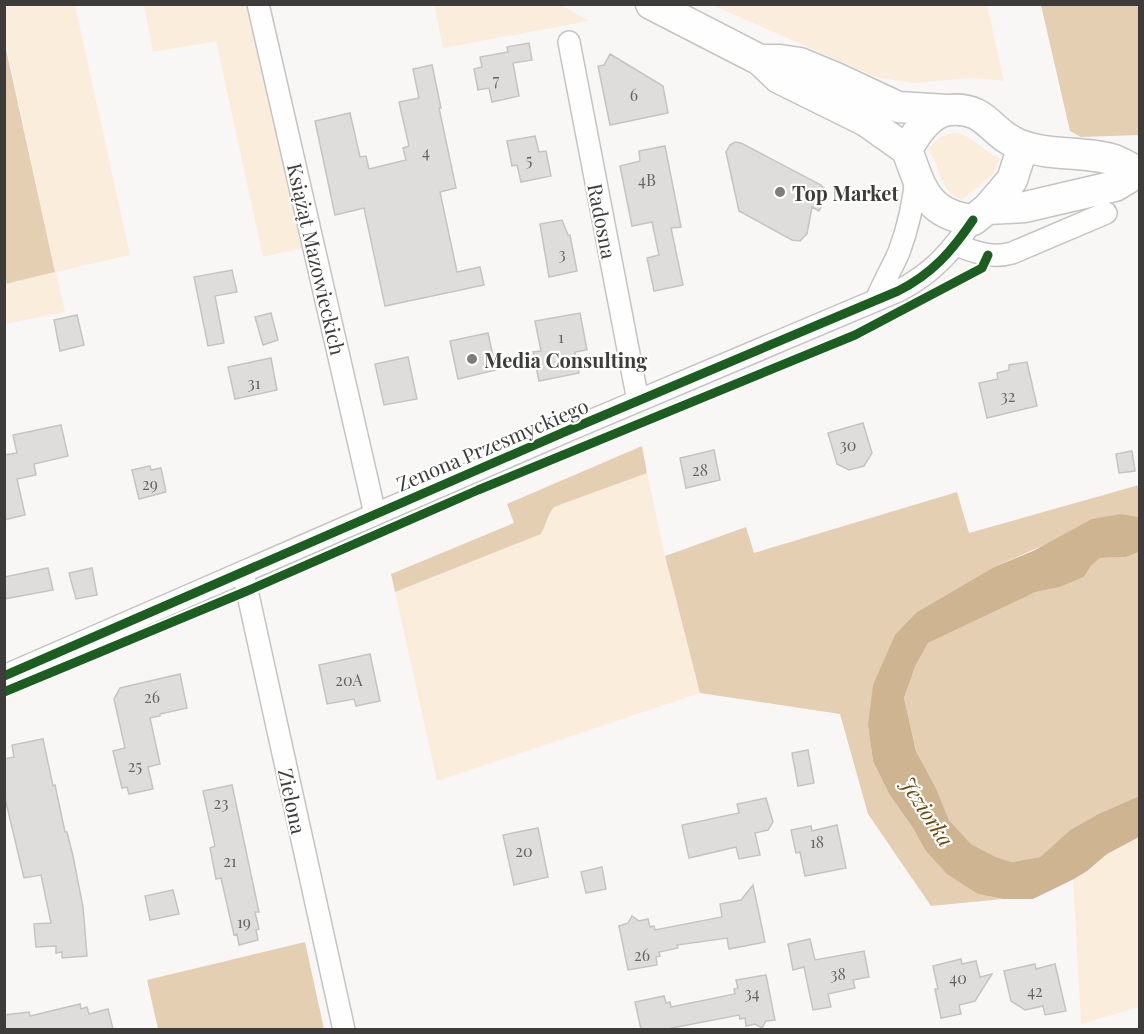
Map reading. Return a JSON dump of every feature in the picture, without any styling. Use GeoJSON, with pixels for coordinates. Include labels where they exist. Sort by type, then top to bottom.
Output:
{"type":"FeatureCollection","features":[{"type":"Feature","properties":{"kind":"main road"},"geometry":{"type":"LineString","coordinates":[[651,4],[760,60],[779,78],[891,137],[912,162],[924,192],[937,208],[956,218],[1025,207],[1115,186],[1138,171]]}},
{"type":"Feature","properties":{"kind":"main road"},"geometry":{"type":"LineString","coordinates":[[760,60],[800,63],[898,107],[961,110],[979,114],[1006,139],[1023,146],[1036,150],[1112,159],[1138,171]]}},
{"type":"Feature","properties":{"kind":"main road"},"geometry":{"type":"LineString","coordinates":[[912,162],[925,123],[947,111]]}},
{"type":"Feature","properties":{"kind":"main road"},"geometry":{"type":"LineString","coordinates":[[980,214],[1012,180],[1023,146]]}},
{"type":"Feature","properties":{"kind":"street","name":"Książąt Mazowieckich"},"geometry":{"type":"LineString","coordinates":[[258,4],[375,514]]}},
{"type":"Feature","properties":{"kind":"street","name":"Radosna"},"geometry":{"type":"LineString","coordinates":[[569,42],[638,401]]}},
{"type":"Feature","properties":{"kind":"street"},"geometry":{"type":"LineString","coordinates":[[877,298],[899,252],[908,225],[915,190],[912,162]]}},
{"type":"Feature","properties":{"kind":"street"},"geometry":{"type":"LineString","coordinates":[[956,244],[988,255],[1000,256],[1106,213]]}},
{"type":"Feature","properties":{"kind":"street","name":"Zenona Przesmyckiego"},"geometry":{"type":"LineString","coordinates":[[4,676],[916,282],[931,271],[980,214]]}},
{"type":"Feature","properties":{"kind":"street","name":"Zielona"},"geometry":{"type":"LineString","coordinates":[[243,572],[344,1029]]}},
{"type":"Feature","properties":{"kind":"shaded area"},"geometry":{"type":"Polygon","coordinates":[[[5,5],[75,5],[130,255],[56,272],[65,312],[5,324],[5,284],[55,272],[5,40],[5,5]]]}},
{"type":"Feature","properties":{"kind":"shaded area"},"geometry":{"type":"Polygon","coordinates":[[[144,5],[253,5],[307,247],[263,257],[216,41],[153,52],[144,5]]]}},
{"type":"Feature","properties":{"kind":"shaded area"},"geometry":{"type":"Polygon","coordinates":[[[434,5],[561,5],[589,21],[443,48],[434,5]]]}},
{"type":"Feature","properties":{"kind":"shaded area"},"geometry":{"type":"Polygon","coordinates":[[[712,5],[987,5],[1004,81],[973,78],[912,83],[876,77],[712,5]]]}},
{"type":"Feature","properties":{"kind":"shaded area"},"geometry":{"type":"Polygon","coordinates":[[[1041,5],[1139,5],[1139,135],[1081,137],[1070,131],[1041,5]]]}},
{"type":"Feature","properties":{"kind":"shaded area"},"geometry":{"type":"Polygon","coordinates":[[[4,40],[55,272],[5,284],[4,284],[4,40]]]}},
{"type":"Feature","properties":{"kind":"shaded area"},"geometry":{"type":"Polygon","coordinates":[[[951,133],[966,136],[1000,158],[994,173],[962,200],[954,196],[944,185],[928,150],[937,139],[951,133]]]}},
{"type":"Feature","properties":{"kind":"shaded area"},"geometry":{"type":"Polygon","coordinates":[[[642,446],[647,473],[554,507],[541,534],[395,592],[391,574],[514,523],[507,504],[642,446]]]}},
{"type":"Feature","properties":{"kind":"shaded area"},"geometry":{"type":"Polygon","coordinates":[[[647,473],[665,556],[700,693],[437,781],[395,592],[540,534],[554,507],[647,473]]]}},
{"type":"Feature","properties":{"kind":"shaded area"},"geometry":{"type":"Polygon","coordinates":[[[1139,485],[1139,517],[1122,514],[1060,538],[994,567],[917,612],[868,726],[873,761],[889,794],[913,828],[925,850],[978,894],[1003,899],[931,906],[868,814],[840,714],[700,693],[665,556],[746,527],[754,553],[957,492],[969,533],[1139,485]]]}},
{"type":"Feature","properties":{"kind":"shaded area"},"geometry":{"type":"Polygon","coordinates":[[[1139,552],[1139,796],[1098,814],[1070,830],[1040,857],[1012,862],[996,857],[971,844],[949,820],[936,788],[916,751],[904,698],[915,667],[928,643],[1036,592],[1060,587],[1084,577],[1100,558],[1126,557],[1139,552]]]}},
{"type":"Feature","properties":{"kind":"shaded area"},"geometry":{"type":"Polygon","coordinates":[[[1139,837],[1139,1007],[1081,1024],[1073,879],[1087,871],[1107,854],[1139,837]]]}},
{"type":"Feature","properties":{"kind":"shaded area"},"geometry":{"type":"Polygon","coordinates":[[[305,942],[324,1029],[158,1029],[147,980],[305,942]]]}},
{"type":"Feature","properties":{"kind":"water","name":"Jeziorka"},"geometry":{"type":"Polygon","coordinates":[[[1122,514],[1139,517],[1139,552],[1126,557],[1100,558],[1084,577],[1060,587],[1036,592],[928,643],[915,667],[904,698],[916,751],[936,788],[949,820],[971,844],[996,857],[1012,862],[1040,857],[1070,830],[1098,814],[1139,796],[1139,837],[1107,854],[1074,879],[1033,899],[1003,899],[978,894],[947,874],[925,850],[913,828],[889,794],[873,761],[868,726],[873,685],[895,635],[917,612],[994,567],[1033,551],[1092,519],[1122,514]]]}},
{"type":"Feature","properties":{"kind":"building"},"geometry":{"type":"Polygon","coordinates":[[[529,43],[532,60],[513,63],[519,96],[492,102],[489,88],[478,90],[474,69],[482,67],[480,57],[508,52],[507,47],[529,43]]]}},
{"type":"Feature","properties":{"kind":"building"},"geometry":{"type":"Polygon","coordinates":[[[610,54],[663,86],[668,113],[610,125],[598,66],[604,65],[610,54]]]}},
{"type":"Feature","properties":{"kind":"building"},"geometry":{"type":"Polygon","coordinates":[[[432,65],[456,188],[440,192],[457,272],[480,267],[484,285],[385,306],[364,208],[335,215],[315,121],[350,113],[360,157],[366,156],[369,169],[406,160],[403,148],[409,146],[399,102],[419,98],[413,69],[432,65]]]}},
{"type":"Feature","properties":{"kind":"building"},"geometry":{"type":"Polygon","coordinates":[[[535,136],[539,152],[546,151],[551,176],[521,182],[517,165],[512,166],[507,141],[535,136]]]}},
{"type":"Feature","properties":{"kind":"building","name":"Top Market"},"geometry":{"type":"Polygon","coordinates":[[[735,142],[821,185],[826,190],[826,198],[819,211],[812,207],[807,234],[800,241],[792,240],[739,211],[726,152],[735,142]]]}},
{"type":"Feature","properties":{"kind":"building"},"geometry":{"type":"Polygon","coordinates":[[[665,146],[681,227],[671,228],[683,285],[654,291],[647,258],[659,255],[652,222],[632,226],[620,166],[640,161],[639,151],[665,146]]]}},
{"type":"Feature","properties":{"kind":"building"},"geometry":{"type":"Polygon","coordinates":[[[562,220],[570,235],[577,271],[549,277],[540,224],[562,220]]]}},
{"type":"Feature","properties":{"kind":"building"},"geometry":{"type":"Polygon","coordinates":[[[232,270],[237,292],[215,296],[224,343],[208,346],[194,277],[232,270]]]}},
{"type":"Feature","properties":{"kind":"building"},"geometry":{"type":"Polygon","coordinates":[[[271,313],[278,340],[263,345],[255,317],[271,313]]]}},
{"type":"Feature","properties":{"kind":"building"},"geometry":{"type":"Polygon","coordinates":[[[580,313],[587,350],[575,352],[579,373],[539,381],[533,352],[541,351],[535,321],[580,313]]]}},
{"type":"Feature","properties":{"kind":"building"},"geometry":{"type":"Polygon","coordinates":[[[77,315],[84,345],[60,351],[54,320],[77,315]]]}},
{"type":"Feature","properties":{"kind":"building"},"geometry":{"type":"Polygon","coordinates":[[[488,333],[496,370],[458,379],[450,341],[488,333]]]}},
{"type":"Feature","properties":{"kind":"building"},"geometry":{"type":"Polygon","coordinates":[[[408,357],[417,399],[384,405],[375,364],[408,357]]]}},
{"type":"Feature","properties":{"kind":"building"},"geometry":{"type":"Polygon","coordinates":[[[271,358],[277,390],[235,399],[228,367],[271,358]]]}},
{"type":"Feature","properties":{"kind":"building"},"geometry":{"type":"Polygon","coordinates":[[[1027,362],[1037,406],[987,418],[979,383],[998,379],[997,373],[1009,370],[1009,365],[1027,362]]]}},
{"type":"Feature","properties":{"kind":"building"},"geometry":{"type":"Polygon","coordinates":[[[863,423],[872,453],[864,466],[849,470],[837,464],[828,433],[863,423]]]}},
{"type":"Feature","properties":{"kind":"building"},"geometry":{"type":"Polygon","coordinates":[[[61,425],[68,456],[34,464],[36,475],[17,479],[25,515],[4,520],[4,455],[17,453],[13,435],[61,425]]]}},
{"type":"Feature","properties":{"kind":"building"},"geometry":{"type":"Polygon","coordinates":[[[714,450],[720,480],[686,488],[680,458],[714,450]]]}},
{"type":"Feature","properties":{"kind":"building"},"geometry":{"type":"Polygon","coordinates":[[[1132,451],[1135,471],[1119,473],[1116,454],[1132,451]]]}},
{"type":"Feature","properties":{"kind":"building"},"geometry":{"type":"Polygon","coordinates":[[[150,466],[151,470],[161,468],[166,492],[139,499],[132,470],[150,466]]]}},
{"type":"Feature","properties":{"kind":"building"},"geometry":{"type":"Polygon","coordinates":[[[48,568],[53,590],[4,599],[4,577],[48,568]]]}},
{"type":"Feature","properties":{"kind":"building"},"geometry":{"type":"Polygon","coordinates":[[[92,568],[97,595],[76,599],[69,573],[92,568]]]}},
{"type":"Feature","properties":{"kind":"building"},"geometry":{"type":"Polygon","coordinates":[[[370,654],[380,701],[356,706],[354,699],[327,704],[319,665],[370,654]]]}},
{"type":"Feature","properties":{"kind":"building"},"geometry":{"type":"Polygon","coordinates":[[[180,674],[187,708],[150,718],[160,764],[148,767],[153,789],[129,794],[127,787],[122,788],[113,751],[125,748],[114,699],[120,688],[180,674]]]}},
{"type":"Feature","properties":{"kind":"building"},"geometry":{"type":"Polygon","coordinates":[[[43,739],[53,786],[55,785],[65,832],[67,832],[73,856],[83,907],[87,956],[62,958],[62,952],[56,953],[56,946],[36,947],[34,924],[51,923],[41,875],[24,878],[4,794],[4,759],[14,757],[12,745],[43,739]]]}},
{"type":"Feature","properties":{"kind":"building"},"geometry":{"type":"Polygon","coordinates":[[[808,750],[814,783],[798,786],[792,753],[808,750]]]}},
{"type":"Feature","properties":{"kind":"building"},"geometry":{"type":"Polygon","coordinates":[[[232,785],[259,912],[255,912],[259,929],[256,930],[258,940],[239,945],[237,934],[234,935],[221,878],[216,879],[210,848],[215,846],[203,791],[232,785]]]}},
{"type":"Feature","properties":{"kind":"building"},"geometry":{"type":"Polygon","coordinates":[[[766,798],[773,822],[768,830],[755,833],[760,855],[739,859],[736,847],[689,858],[682,825],[739,813],[737,804],[766,798]]]}},
{"type":"Feature","properties":{"kind":"building"},"geometry":{"type":"Polygon","coordinates":[[[837,825],[846,868],[805,876],[800,852],[796,853],[791,830],[811,826],[812,831],[837,825]]]}},
{"type":"Feature","properties":{"kind":"building"},"geometry":{"type":"Polygon","coordinates":[[[538,828],[548,877],[514,885],[503,835],[538,828]]]}},
{"type":"Feature","properties":{"kind":"building"},"geometry":{"type":"Polygon","coordinates":[[[602,867],[606,889],[586,893],[581,872],[602,867]]]}},
{"type":"Feature","properties":{"kind":"building"},"geometry":{"type":"Polygon","coordinates":[[[753,885],[765,942],[729,949],[727,938],[677,945],[678,948],[659,952],[660,956],[656,957],[657,965],[628,970],[619,926],[628,923],[632,916],[639,921],[648,919],[650,927],[654,926],[655,930],[722,917],[720,904],[741,900],[753,885]]]}},
{"type":"Feature","properties":{"kind":"building"},"geometry":{"type":"Polygon","coordinates":[[[173,890],[179,914],[150,920],[145,896],[173,890]]]}},
{"type":"Feature","properties":{"kind":"building"},"geometry":{"type":"Polygon","coordinates":[[[810,939],[815,960],[864,951],[869,977],[853,980],[855,988],[828,994],[831,1007],[813,1010],[804,967],[793,970],[788,944],[810,939]]]}},
{"type":"Feature","properties":{"kind":"building"},"geometry":{"type":"Polygon","coordinates":[[[961,959],[962,964],[976,961],[980,977],[992,974],[975,1001],[959,1005],[961,1014],[941,1018],[933,966],[961,959]]]}},
{"type":"Feature","properties":{"kind":"building"},"geometry":{"type":"Polygon","coordinates":[[[1035,964],[1036,969],[1055,964],[1066,1011],[1045,1015],[1043,1006],[1025,1010],[1011,1001],[1004,971],[1035,964]]]}},
{"type":"Feature","properties":{"kind":"building"},"geometry":{"type":"Polygon","coordinates":[[[766,975],[775,1020],[766,1021],[762,1028],[755,1024],[746,1026],[745,1018],[740,1019],[739,1015],[667,1029],[641,1029],[635,1002],[664,996],[666,1003],[670,1002],[671,1007],[735,994],[734,989],[738,988],[736,980],[766,975]]]}},
{"type":"Feature","properties":{"kind":"building"},"geometry":{"type":"Polygon","coordinates":[[[80,1004],[81,1009],[87,1007],[89,1014],[108,1009],[113,1029],[4,1029],[4,1015],[29,1012],[30,1016],[80,1004]]]}},
{"type":"Feature","properties":{"kind":"cycle path"},"geometry":{"type":"LineString","coordinates":[[4,676],[569,430],[898,291],[921,277],[940,261],[973,220]]}},
{"type":"Feature","properties":{"kind":"cycle path"},"geometry":{"type":"LineString","coordinates":[[4,692],[247,591],[478,490],[855,335],[982,268],[988,255]]}},
{"type":"Feature","properties":{"kind":"place","name":"Top Market"},"geometry":{"type":"Point","coordinates":[780,192]}},
{"type":"Feature","properties":{"kind":"place","name":"Media Consulting"},"geometry":{"type":"Point","coordinates":[472,359]}}]}
